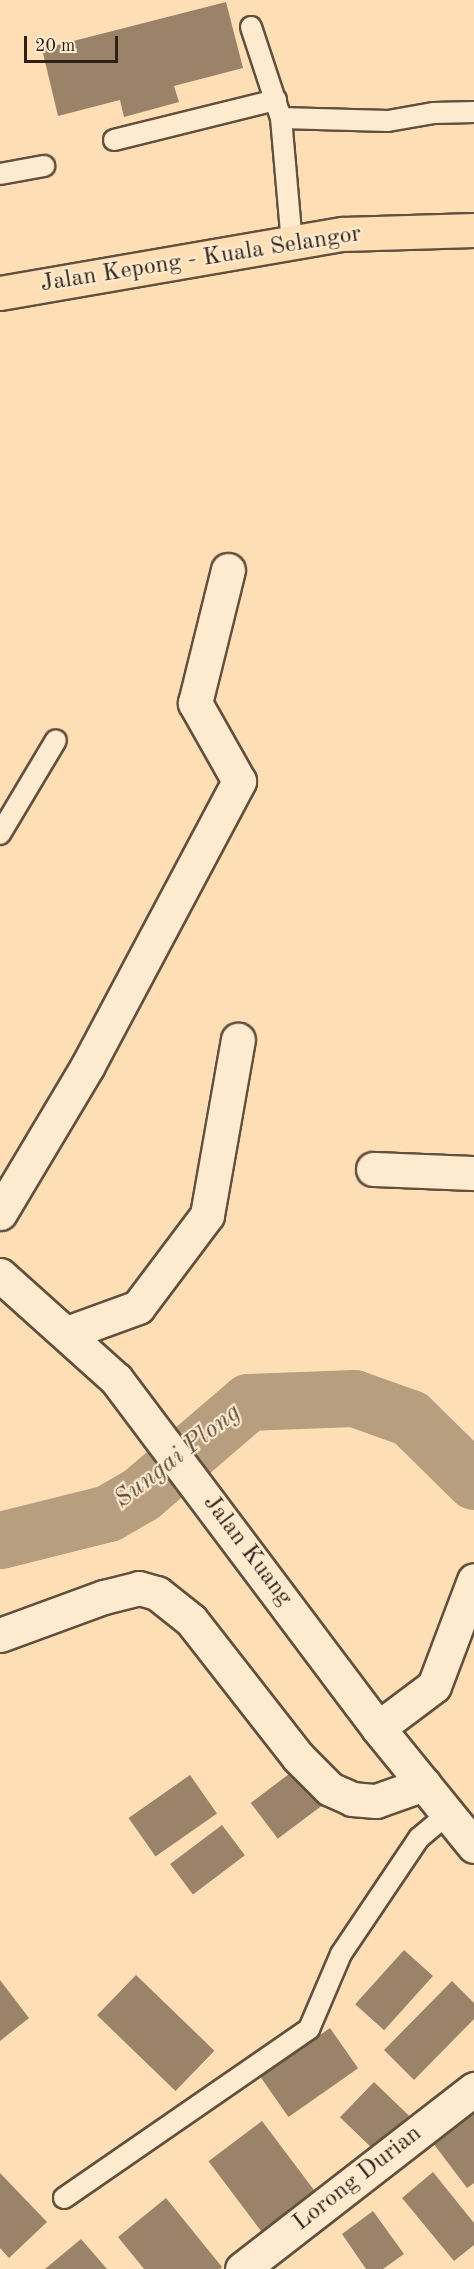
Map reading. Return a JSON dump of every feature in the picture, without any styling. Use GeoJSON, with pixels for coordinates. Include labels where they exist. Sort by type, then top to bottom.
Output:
{"type":"FeatureCollection","features":[{"type":"Feature","properties":{"kind":"highway","name":"Jalan Kepong - Kuala Selangor"},"geometry":{"type":"LineString","coordinates":[[0,293],[344,234],[474,230]]}},
{"type":"Feature","properties":{"kind":"street"},"geometry":{"type":"LineString","coordinates":[[0,1213],[87,1067],[239,781],[195,703],[228,570]]}},
{"type":"Feature","properties":{"kind":"street"},"geometry":{"type":"LineString","coordinates":[[68,1333],[138,1307],[207,1215],[238,1040]]}},
{"type":"Feature","properties":{"kind":"street"},"geometry":{"type":"LineString","coordinates":[[373,1169],[474,1173]]}},
{"type":"Feature","properties":{"kind":"street","name":"Jalan Kuang"},"geometry":{"type":"LineString","coordinates":[[0,1275],[68,1333],[116,1379],[217,1510],[378,1728],[474,1846]]}},
{"type":"Feature","properties":{"kind":"street"},"geometry":{"type":"LineString","coordinates":[[378,1728],[434,1686],[474,1580]]}},
{"type":"Feature","properties":{"kind":"street"},"geometry":{"type":"LineString","coordinates":[[0,1635],[104,1597],[139,1588],[157,1593],[191,1620],[298,1757],[330,1789],[352,1799],[376,1801],[424,1784]]}},
{"type":"Feature","properties":{"kind":"street","name":"Lorong Durian"},"geometry":{"type":"LineString","coordinates":[[242,2269],[474,2089]]}},
{"type":"Feature","properties":{"kind":"lane"},"geometry":{"type":"LineString","coordinates":[[251,27],[278,109],[292,244]]}},
{"type":"Feature","properties":{"kind":"lane"},"geometry":{"type":"LineString","coordinates":[[114,140],[278,109],[388,121],[434,112],[474,112]]}},
{"type":"Feature","properties":{"kind":"lane"},"geometry":{"type":"LineString","coordinates":[[0,174],[44,166]]}},
{"type":"Feature","properties":{"kind":"lane"},"geometry":{"type":"LineString","coordinates":[[0,834],[56,740]]}},
{"type":"Feature","properties":{"kind":"lane"},"geometry":{"type":"LineString","coordinates":[[64,2198],[309,2029],[341,1954],[418,1838],[448,1814]]}},
{"type":"Feature","properties":{"kind":"building"},"geometry":{"type":"Polygon","coordinates":[[[226,2],[243,68],[174,86],[179,102],[124,117],[120,100],[58,116],[42,49],[226,2]]]}},
{"type":"Feature","properties":{"kind":"building"},"geometry":{"type":"Polygon","coordinates":[[[297,1768],[324,1804],[278,1839],[251,1803],[297,1768]]]}},
{"type":"Feature","properties":{"kind":"building"},"geometry":{"type":"Polygon","coordinates":[[[190,1775],[217,1814],[156,1857],[129,1818],[190,1775]]]}},
{"type":"Feature","properties":{"kind":"building"},"geometry":{"type":"Polygon","coordinates":[[[222,1825],[245,1855],[193,1894],[170,1864],[222,1825]]]}},
{"type":"Feature","properties":{"kind":"building"},"geometry":{"type":"Polygon","coordinates":[[[404,1950],[433,1976],[384,2030],[355,2004],[404,1950]]]}},
{"type":"Feature","properties":{"kind":"building"},"geometry":{"type":"Polygon","coordinates":[[[136,1975],[214,2051],[176,2091],[97,2015],[136,1975]]]}},
{"type":"Feature","properties":{"kind":"building"},"geometry":{"type":"Polygon","coordinates":[[[0,1980],[29,2018],[0,2041],[0,1980]]]}},
{"type":"Feature","properties":{"kind":"building"},"geometry":{"type":"Polygon","coordinates":[[[452,1981],[474,2003],[474,2019],[414,2080],[384,2050],[452,1981]]]}},
{"type":"Feature","properties":{"kind":"building"},"geometry":{"type":"Polygon","coordinates":[[[330,2028],[358,2068],[288,2117],[260,2077],[330,2028]]]}},
{"type":"Feature","properties":{"kind":"building"},"geometry":{"type":"Polygon","coordinates":[[[374,2082],[411,2118],[377,2153],[340,2117],[374,2082]]]}},
{"type":"Feature","properties":{"kind":"building"},"geometry":{"type":"Polygon","coordinates":[[[474,2112],[474,2183],[467,2188],[433,2143],[474,2112]]]}},
{"type":"Feature","properties":{"kind":"building"},"geometry":{"type":"Polygon","coordinates":[[[262,2121],[320,2198],[267,2239],[208,2161],[262,2121]]]}},
{"type":"Feature","properties":{"kind":"building"},"geometry":{"type":"Polygon","coordinates":[[[433,2172],[474,2223],[474,2245],[454,2261],[402,2198],[433,2172]]]}},
{"type":"Feature","properties":{"kind":"building"},"geometry":{"type":"Polygon","coordinates":[[[0,2173],[47,2222],[9,2258],[0,2248],[0,2173]]]}},
{"type":"Feature","properties":{"kind":"building"},"geometry":{"type":"Polygon","coordinates":[[[166,2198],[222,2267],[220,2269],[144,2269],[118,2237],[166,2198]]]}},
{"type":"Feature","properties":{"kind":"building"},"geometry":{"type":"Polygon","coordinates":[[[373,2211],[404,2254],[383,2269],[366,2269],[342,2234],[373,2211]]]}},
{"type":"Feature","properties":{"kind":"building"},"geometry":{"type":"Polygon","coordinates":[[[81,2239],[107,2269],[45,2269],[81,2239]]]}},
{"type":"Feature","properties":{"kind":"waterway","name":"Sungai Plong"},"geometry":{"type":"LineString","coordinates":[[0,1540],[108,1513],[142,1493],[248,1402],[354,1398],[410,1418],[474,1481]]}}]}
